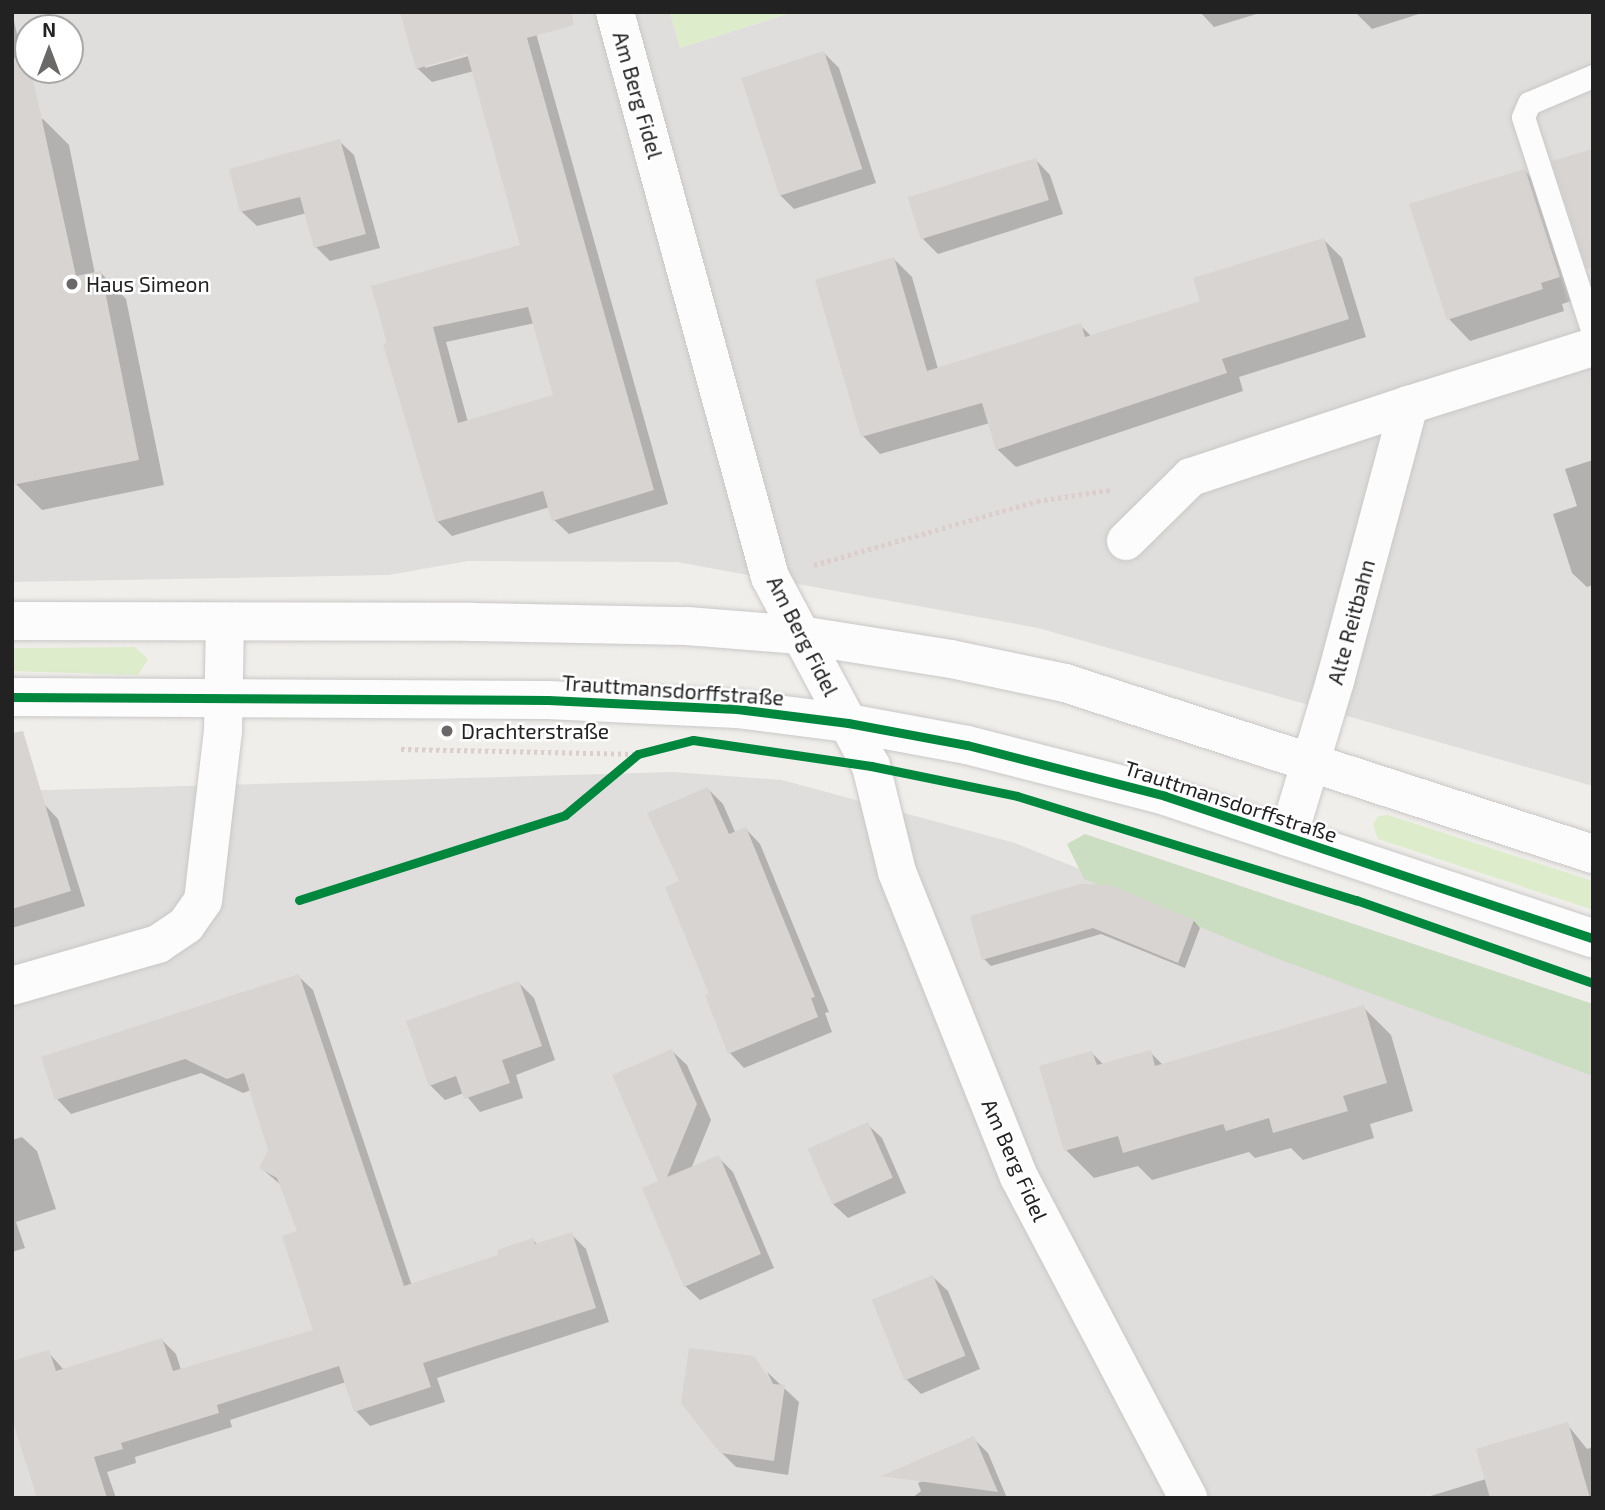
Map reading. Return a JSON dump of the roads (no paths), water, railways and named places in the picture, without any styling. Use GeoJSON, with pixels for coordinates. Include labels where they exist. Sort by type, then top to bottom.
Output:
{"type":"FeatureCollection","features":[{"type":"Feature","properties":{"kind":"street","name":"Am Berg Fidel"},"geometry":{"type":"LineString","coordinates":[[615,12],[770,577],[871,766],[897,872],[1019,1177],[1188,1498]]}},
{"type":"Feature","properties":{"kind":"street"},"geometry":{"type":"LineString","coordinates":[[1126,541],[1191,477],[1593,347]]}},
{"type":"Feature","properties":{"kind":"street","name":"Alte Reitbahn"},"geometry":{"type":"LineString","coordinates":[[1288,837],[1409,405]]}},
{"type":"Feature","properties":{"kind":"street"},"geometry":{"type":"LineString","coordinates":[[12,621],[687,626],[800,635],[951,659],[1065,683],[1593,854]]}},
{"type":"Feature","properties":{"kind":"street"},"geometry":{"type":"LineString","coordinates":[[12,986],[158,944],[187,925],[203,901],[225,701],[225,622]]}},
{"type":"Feature","properties":{"kind":"street","name":"Trauttmansdorffstraße"},"geometry":{"type":"LineString","coordinates":[[12,698],[225,701],[548,700],[737,709],[848,723],[1047,764],[1165,796],[1593,938]]}},
{"type":"Feature","properties":{"kind":"lane"},"geometry":{"type":"LineString","coordinates":[[1593,76],[1529,103],[1523,117],[1593,332]]}},
{"type":"Feature","properties":{"kind":"place","name":"Haus Simeon"},"geometry":{"type":"Point","coordinates":[72,284]}},
{"type":"Feature","properties":{"kind":"place","name":"Drachterstraße"},"geometry":{"type":"Point","coordinates":[447,731]}}]}
